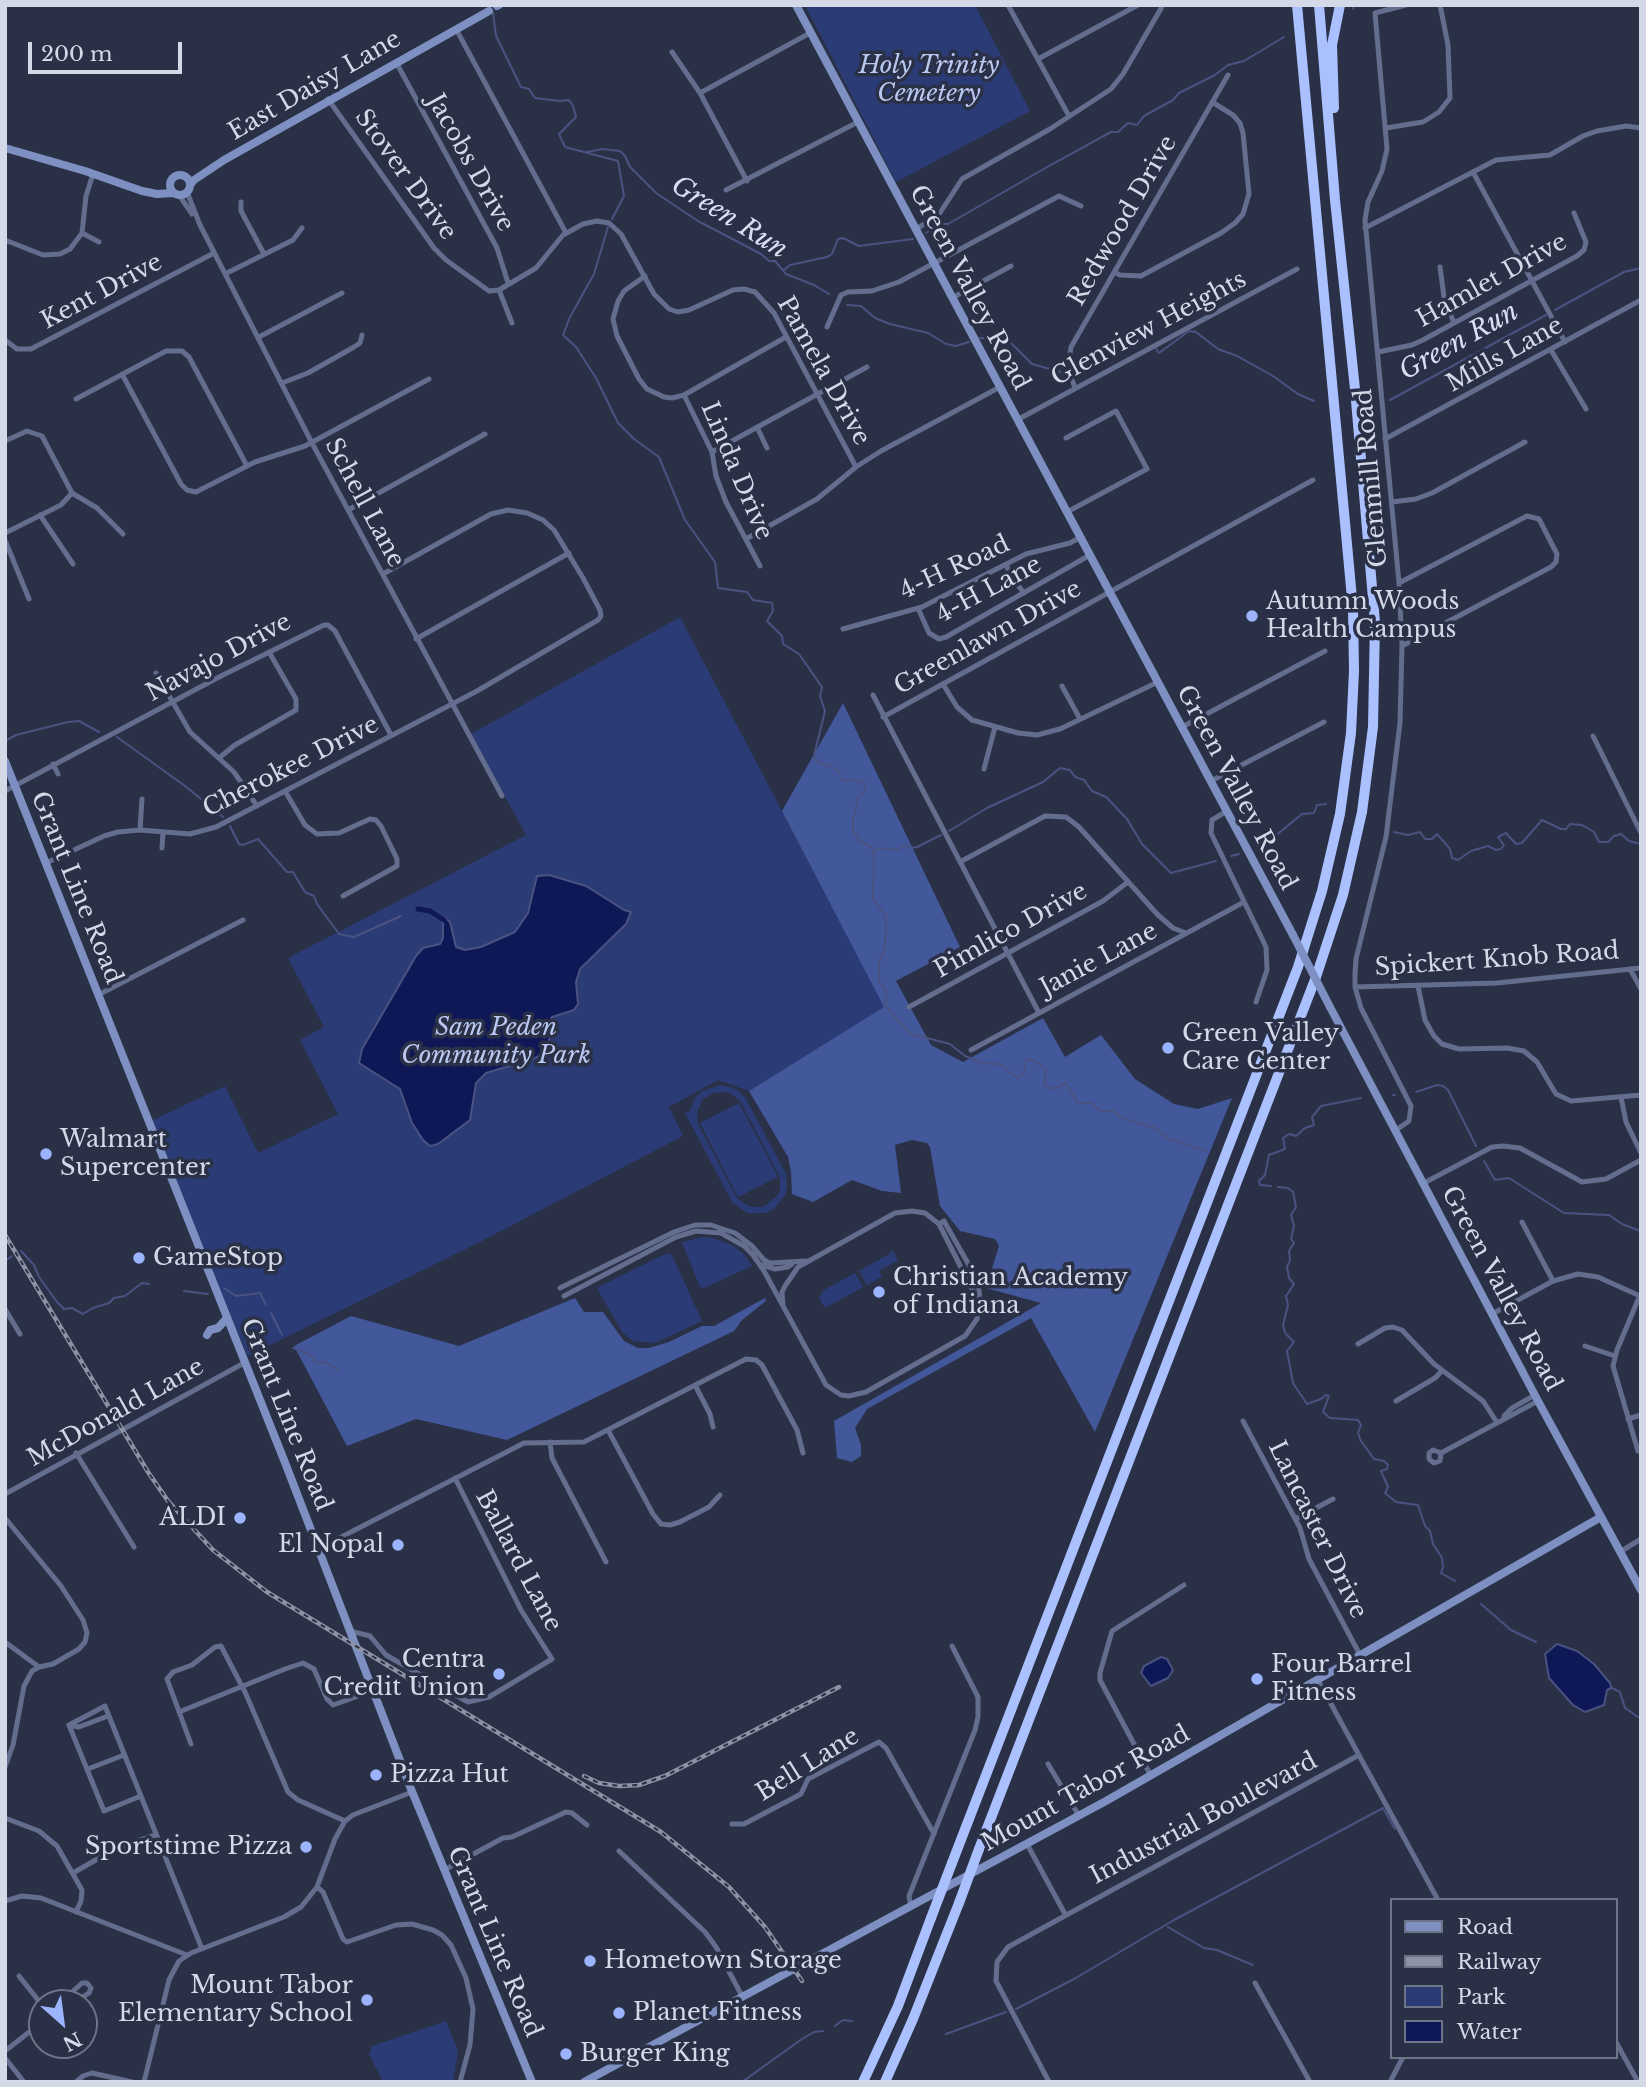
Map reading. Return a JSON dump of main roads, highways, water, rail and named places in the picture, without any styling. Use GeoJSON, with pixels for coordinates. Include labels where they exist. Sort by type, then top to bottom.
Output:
{"type":"FeatureCollection","features":[{"type":"Feature","properties":{"kind":"highway"},"geometry":{"type":"LineString","coordinates":[[863,2082],[898,2006],[1298,967],[1322,891],[1336,833],[1351,733],[1353,609],[1296,5]]}},
{"type":"Feature","properties":{"kind":"highway"},"geometry":{"type":"LineString","coordinates":[[885,2082],[959,1903],[1312,989],[1354,853],[1372,738],[1376,622],[1319,5]]}},
{"type":"Feature","properties":{"kind":"highway"},"geometry":{"type":"LineString","coordinates":[[1339,243],[1332,45],[1340,5]]}},
{"type":"Feature","properties":{"kind":"water"},"geometry":{"type":"Polygon","coordinates":[[[549,875],[586,886],[631,912],[626,924],[580,969],[576,982],[578,1004],[574,1010],[552,1017],[547,1051],[519,1067],[512,1065],[486,1073],[476,1083],[470,1120],[438,1144],[430,1146],[412,1123],[400,1089],[359,1063],[362,1049],[416,956],[423,948],[440,944],[445,918],[450,922],[456,947],[465,950],[481,947],[515,932],[528,913],[537,876],[549,875]]]}},
{"type":"Feature","properties":{"kind":"water"},"geometry":{"type":"Polygon","coordinates":[[[1557,1644],[1577,1651],[1594,1664],[1610,1683],[1611,1688],[1607,1690],[1604,1705],[1585,1712],[1573,1705],[1549,1678],[1545,1654],[1557,1644]]]}},
{"type":"Feature","properties":{"kind":"water"},"geometry":{"type":"Polygon","coordinates":[[[1161,1657],[1167,1659],[1173,1670],[1168,1678],[1151,1686],[1141,1673],[1144,1666],[1161,1657]]]}},
{"type":"Feature","properties":{"kind":"waterway"},"geometry":{"type":"LineString","coordinates":[[1353,9],[1354,5]]}},
{"type":"Feature","properties":{"kind":"waterway"},"geometry":{"type":"LineString","coordinates":[[493,13],[496,36],[521,87],[529,89],[535,98],[569,100],[573,106],[576,117],[559,134],[565,147],[618,161],[624,196],[612,219]]}},
{"type":"Feature","properties":{"kind":"waterway"},"geometry":{"type":"LineString","coordinates":[[926,233],[941,224],[948,224],[1111,132],[1118,132],[1128,123],[1137,125],[1144,116],[1173,100],[1179,93],[1215,75],[1228,65],[1244,61],[1284,37]]}},
{"type":"Feature","properties":{"kind":"waterway","name":"Green Run"},"geometry":{"type":"LineString","coordinates":[[587,152],[602,149],[620,151],[630,167],[656,193],[698,221],[761,254],[769,261],[775,261],[786,274],[829,294]]}},
{"type":"Feature","properties":{"kind":"waterway"},"geometry":{"type":"LineString","coordinates":[[608,227],[594,274],[563,335],[576,347],[596,378],[618,423],[634,439],[659,457],[685,520],[715,562],[718,588],[747,592],[753,600],[772,603],[773,611],[767,621],[782,636],[783,644],[799,654],[822,687],[820,696],[825,711],[814,756],[817,762],[831,766],[839,772],[842,780],[862,781],[866,788],[858,800],[853,831],[874,853],[873,899],[886,916],[885,949],[879,963],[879,981],[886,991],[886,1007],[911,1034],[950,1044],[965,1056],[984,1064],[1004,1066],[1018,1078],[1024,1073],[1028,1059],[1035,1061],[1046,1072],[1044,1085],[1054,1089],[1066,1083],[1078,1103],[1091,1103],[1100,1111],[1114,1111],[1120,1117],[1156,1128],[1167,1138],[1207,1151]]}},
{"type":"Feature","properties":{"kind":"waterway"},"geometry":{"type":"LineString","coordinates":[[784,270],[790,265],[827,257],[832,254],[838,239],[843,238],[859,246],[913,239]]}},
{"type":"Feature","properties":{"kind":"waterway","name":"Green Run"},"geometry":{"type":"LineString","coordinates":[[1555,310],[1624,272],[1641,268]]}},
{"type":"Feature","properties":{"kind":"waterway","name":"Green Run"},"geometry":{"type":"LineString","coordinates":[[847,305],[861,306],[875,318],[928,333],[946,344],[956,346],[969,342]]}},
{"type":"Feature","properties":{"kind":"waterway","name":"Green Run"},"geometry":{"type":"LineString","coordinates":[[1390,400],[1546,315]]}},
{"type":"Feature","properties":{"kind":"waterway","name":"Green Run"},"geometry":{"type":"LineString","coordinates":[[1156,349],[1159,353],[1189,331],[1196,332],[1218,349],[1237,356],[1314,401]]}},
{"type":"Feature","properties":{"kind":"waterway","name":"Green Run"},"geometry":{"type":"LineString","coordinates":[[980,338],[1004,340]]}},
{"type":"Feature","properties":{"kind":"waterway","name":"Green Run"},"geometry":{"type":"LineString","coordinates":[[1011,343],[1032,364],[1061,372]]}},
{"type":"Feature","properties":{"kind":"waterway"},"geometry":{"type":"LineString","coordinates":[[5,741],[16,735],[68,722],[79,721],[99,732]]}},
{"type":"Feature","properties":{"kind":"waterway"},"geometry":{"type":"LineString","coordinates":[[117,737],[223,817]]}},
{"type":"Feature","properties":{"kind":"waterway"},"geometry":{"type":"LineString","coordinates":[[949,831],[987,808],[1043,782],[1060,768],[1070,770],[1075,777],[1084,780],[1092,791],[1106,797],[1127,819],[1142,844],[1171,873],[1216,861]]}},
{"type":"Feature","properties":{"kind":"waterway"},"geometry":{"type":"LineString","coordinates":[[1263,846],[1302,814],[1314,813],[1317,805],[1326,804]]}},
{"type":"Feature","properties":{"kind":"waterway"},"geometry":{"type":"LineString","coordinates":[[1394,832],[1408,835],[1420,832],[1425,839],[1432,839],[1437,834],[1450,849],[1452,858],[1458,860],[1471,851],[1488,846],[1501,849],[1504,845],[1498,837],[1506,833],[1516,844],[1522,843],[1542,820],[1561,829],[1566,829],[1570,824],[1582,825],[1594,832],[1599,842],[1608,842],[1621,834],[1629,841],[1641,844]]}},
{"type":"Feature","properties":{"kind":"waterway"},"geometry":{"type":"LineString","coordinates":[[230,826],[239,844],[258,839],[287,872],[293,872],[305,892],[314,896],[339,934],[354,937],[401,916]]}},
{"type":"Feature","properties":{"kind":"waterway"},"geometry":{"type":"LineString","coordinates":[[875,852],[879,848],[898,850],[904,845],[917,847],[941,835]]}},
{"type":"Feature","properties":{"kind":"waterway"},"geometry":{"type":"LineString","coordinates":[[1231,856],[1239,854]]}},
{"type":"Feature","properties":{"kind":"waterway"},"geometry":{"type":"LineString","coordinates":[[418,909],[430,911],[444,920]]}},
{"type":"Feature","properties":{"kind":"waterway"},"geometry":{"type":"LineString","coordinates":[[1416,1092],[1437,1085],[1448,1090],[1476,1146]]}},
{"type":"Feature","properties":{"kind":"waterway"},"geometry":{"type":"LineString","coordinates":[[1271,1186],[1260,1185],[1259,1181],[1265,1175],[1269,1155],[1285,1149],[1283,1138],[1289,1134],[1296,1136],[1305,1128],[1314,1125],[1312,1117],[1321,1106],[1361,1098]]}},
{"type":"Feature","properties":{"kind":"waterway"},"geometry":{"type":"LineString","coordinates":[[1484,1161],[1495,1180],[1509,1178],[1564,1213],[1609,1215],[1640,1231]]}},
{"type":"Feature","properties":{"kind":"waterway"},"geometry":{"type":"LineString","coordinates":[[1278,1187],[1288,1188],[1293,1192],[1296,1207],[1291,1215],[1294,1226],[1291,1239],[1294,1243],[1289,1251],[1290,1260],[1287,1267],[1289,1278],[1294,1284],[1286,1296],[1288,1305],[1283,1325],[1285,1333],[1294,1342],[1287,1351],[1293,1383],[1307,1404],[1329,1396],[1323,1412],[1330,1418],[1358,1420],[1361,1425],[1358,1433],[1361,1441],[1374,1459],[1384,1461],[1388,1465],[1387,1469],[1381,1471],[1388,1487],[1385,1493],[1396,1502],[1418,1505],[1433,1544],[1442,1558],[1441,1573],[1455,1581]]}},
{"type":"Feature","properties":{"kind":"waterway"},"geometry":{"type":"LineString","coordinates":[[21,1251],[34,1265],[57,1302],[64,1309],[72,1308],[83,1314],[109,1303],[114,1298],[125,1296],[142,1283],[149,1284]]}},
{"type":"Feature","properties":{"kind":"waterway"},"geometry":{"type":"LineString","coordinates":[[5,1261],[12,1256]]}},
{"type":"Feature","properties":{"kind":"waterway"},"geometry":{"type":"LineString","coordinates":[[224,1288],[236,1296],[260,1293],[266,1305]]}},
{"type":"Feature","properties":{"kind":"waterway"},"geometry":{"type":"LineString","coordinates":[[184,1291],[208,1294]]}},
{"type":"Feature","properties":{"kind":"waterway"},"geometry":{"type":"LineString","coordinates":[[271,1313],[282,1335]]}},
{"type":"Feature","properties":{"kind":"waterway"},"geometry":{"type":"LineString","coordinates":[[293,1348],[309,1354],[318,1364],[326,1362],[338,1370]]}},
{"type":"Feature","properties":{"kind":"waterway"},"geometry":{"type":"LineString","coordinates":[[1481,1604],[1511,1630],[1536,1642]]}},
{"type":"Feature","properties":{"kind":"waterway"},"geometry":{"type":"LineString","coordinates":[[1612,1688],[1620,1692],[1625,1708],[1641,1719]]}},
{"type":"Feature","properties":{"kind":"waterway"},"geometry":{"type":"LineString","coordinates":[[1016,2009],[1074,1979],[1174,1920],[1383,1808],[1395,1829]]}},
{"type":"Feature","properties":{"kind":"waterway"},"geometry":{"type":"LineString","coordinates":[[1168,1927],[1204,1948],[1217,1950],[1253,1965]]}},
{"type":"Feature","properties":{"kind":"waterway"},"geometry":{"type":"LineString","coordinates":[[946,2034],[1006,2012]]}},
{"type":"Feature","properties":{"kind":"waterway"},"geometry":{"type":"LineString","coordinates":[[835,2026],[843,2020],[852,2021]]}},
{"type":"Feature","properties":{"kind":"waterway"},"geometry":{"type":"LineString","coordinates":[[742,2082],[802,2039],[814,2032],[823,2031]]}},
{"type":"Feature","properties":{"kind":"railway"},"geometry":{"type":"LineString","coordinates":[[5,1235],[148,1472],[168,1501],[213,1550],[267,1592],[661,1832],[729,1887],[765,1927],[802,1981]]}},
{"type":"Feature","properties":{"kind":"railway"},"geometry":{"type":"LineString","coordinates":[[584,1776],[599,1783],[619,1786],[639,1785],[665,1776],[839,1687]]}},
{"type":"Feature","properties":{"kind":"place","name":"Autumn Woods Health Campus"},"geometry":{"type":"Point","coordinates":[1252,616]}},
{"type":"Feature","properties":{"kind":"place","name":"Green Valley Care Center"},"geometry":{"type":"Point","coordinates":[1168,1048]}},
{"type":"Feature","properties":{"kind":"place","name":"Walmart Supercenter"},"geometry":{"type":"Point","coordinates":[46,1154]}},
{"type":"Feature","properties":{"kind":"place","name":"GameStop"},"geometry":{"type":"Point","coordinates":[139,1258]}},
{"type":"Feature","properties":{"kind":"place","name":"Christian Academy of Indiana"},"geometry":{"type":"Point","coordinates":[879,1292]}},
{"type":"Feature","properties":{"kind":"place","name":"ALDI"},"geometry":{"type":"Point","coordinates":[240,1518]}},
{"type":"Feature","properties":{"kind":"place","name":"El Nopal"},"geometry":{"type":"Point","coordinates":[398,1545]}},
{"type":"Feature","properties":{"kind":"place","name":"Centra Credit Union"},"geometry":{"type":"Point","coordinates":[499,1674]}},
{"type":"Feature","properties":{"kind":"place","name":"Four Barrel Fitness"},"geometry":{"type":"Point","coordinates":[1257,1679]}},
{"type":"Feature","properties":{"kind":"place","name":"Pizza Hut"},"geometry":{"type":"Point","coordinates":[376,1775]}},
{"type":"Feature","properties":{"kind":"place","name":"Sportstime Pizza"},"geometry":{"type":"Point","coordinates":[306,1847]}},
{"type":"Feature","properties":{"kind":"place","name":"Hometown Storage"},"geometry":{"type":"Point","coordinates":[590,1961]}},
{"type":"Feature","properties":{"kind":"place","name":"Mount Tabor Elementary School"},"geometry":{"type":"Point","coordinates":[367,2000]}},
{"type":"Feature","properties":{"kind":"place","name":"Planet Fitness"},"geometry":{"type":"Point","coordinates":[619,2013]}},
{"type":"Feature","properties":{"kind":"place","name":"Burger King"},"geometry":{"type":"Point","coordinates":[566,2054]}},
{"type":"Feature","properties":{"kind":"park label","name":"Holy Trinity Cemetery"},"geometry":{"type":"Point","coordinates":[929,80]}},
{"type":"Feature","properties":{"kind":"park label","name":"Sam Peden Community Park"},"geometry":{"type":"Point","coordinates":[496,1042]}}]}
